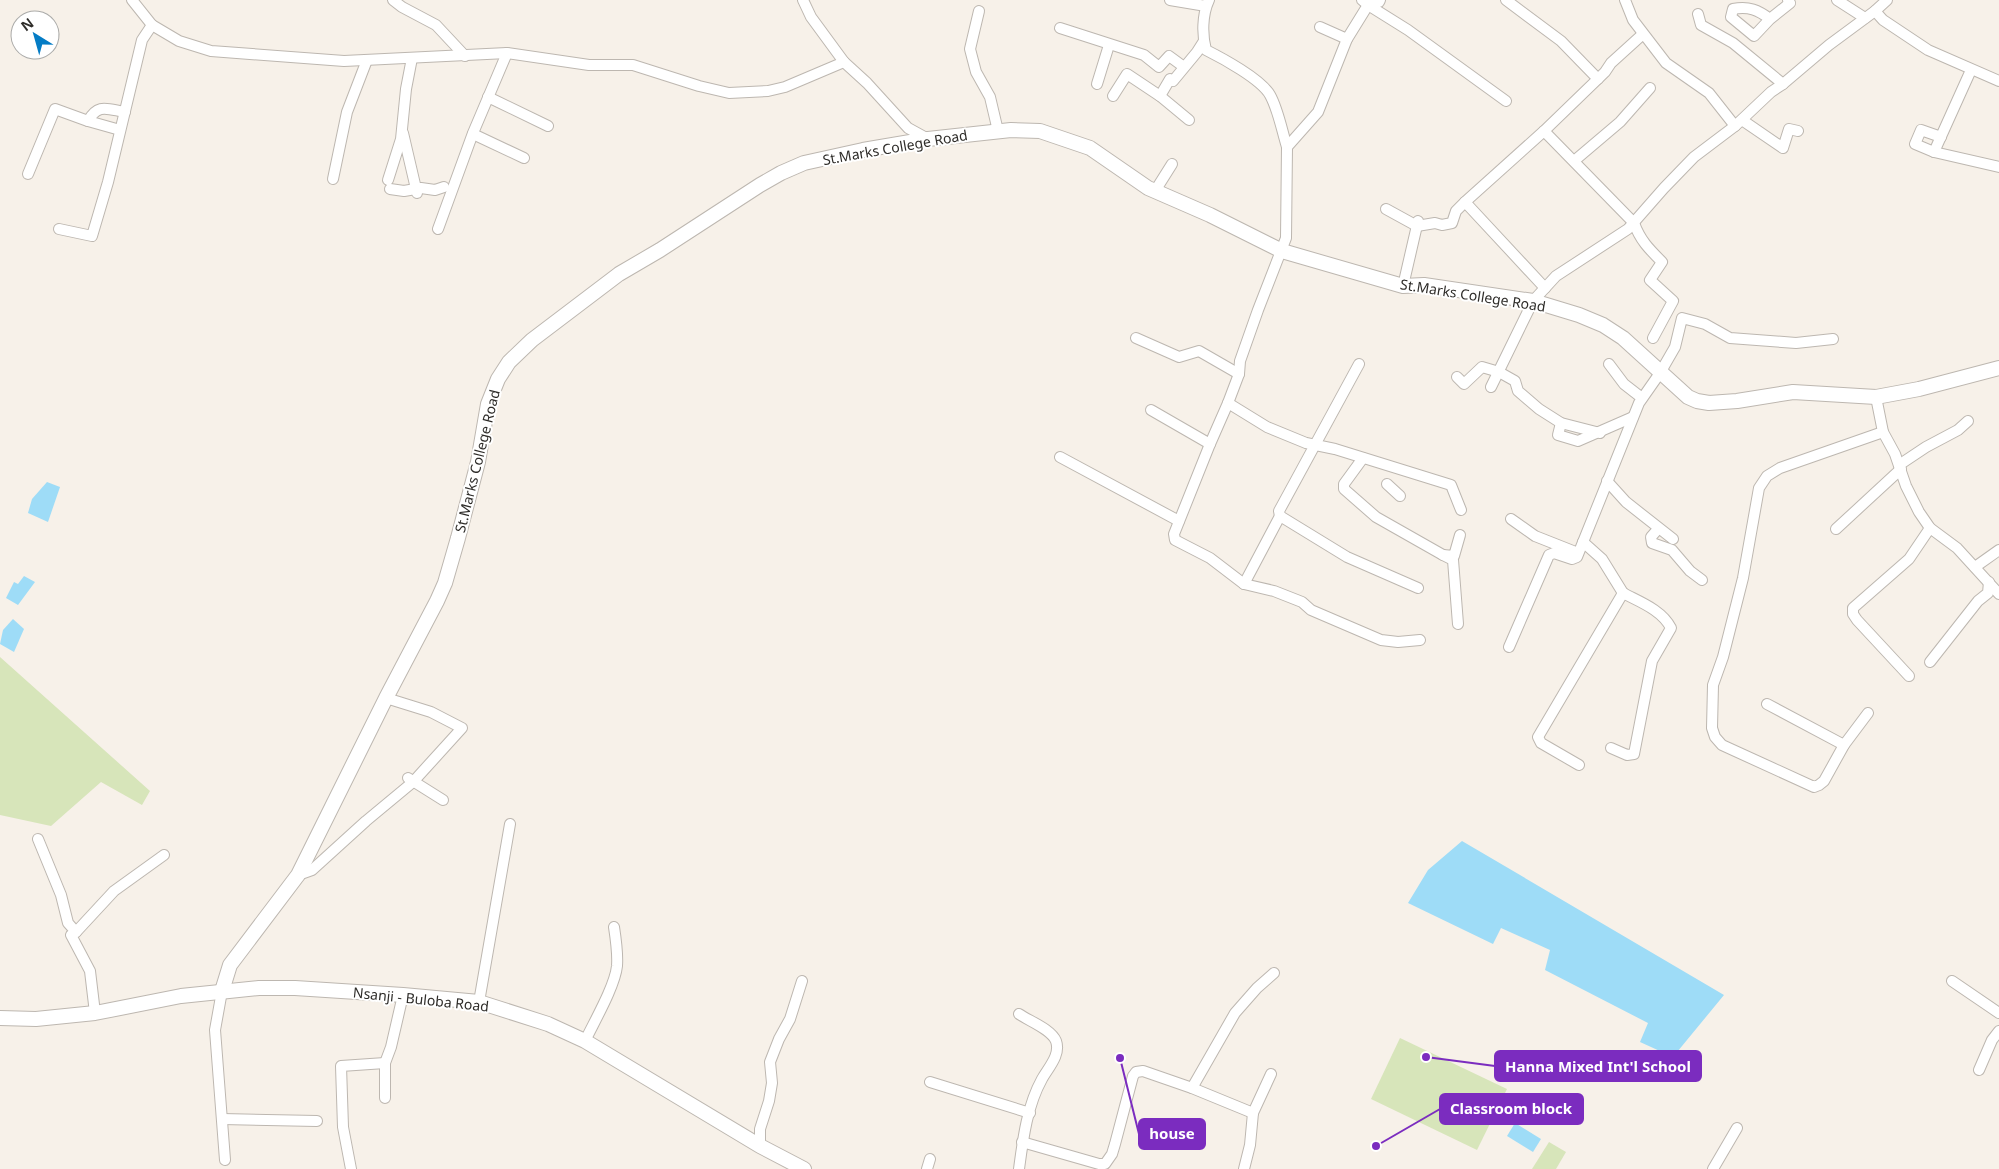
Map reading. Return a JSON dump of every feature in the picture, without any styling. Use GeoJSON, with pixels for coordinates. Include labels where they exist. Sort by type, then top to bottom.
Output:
{"type":"FeatureCollection","features":[{"type":"Feature","properties":{"kind":"main road","name":"St.Marks College Road"},"geometry":{"type":"LineString","coordinates":[[222,991],[230,966],[298,875],[445,583],[478,462],[488,404],[498,379],[509,362],[532,340],[619,274],[781,173],[804,164],[864,150],[928,139],[1011,130],[1040,131],[1090,148],[1155,191],[1210,215],[1282,251],[1404,286],[1424,285],[1533,301],[1603,325],[1623,338],[1688,397],[1697,401],[1709,403],[1738,401],[1793,392],[1876,397],[1919,389],[1999,368]]}},
{"type":"Feature","properties":{"kind":"main road","name":"Nsanji - Buloba Road"},"geometry":{"type":"LineString","coordinates":[[0,1018],[36,1019],[95,1013],[181,996],[259,988],[295,988],[479,1002],[548,1024],[585,1041],[760,1146],[804,1169]]}},
{"type":"Feature","properties":{"kind":"street"},"geometry":{"type":"LineString","coordinates":[[132,0],[152,25],[178,41],[211,51],[344,62],[507,52],[589,66],[633,65],[699,86],[729,93],[768,91],[786,87],[844,62]]}},
{"type":"Feature","properties":{"kind":"street"},"geometry":{"type":"LineString","coordinates":[[393,0],[402,7],[436,25],[465,56]]}},
{"type":"Feature","properties":{"kind":"street"},"geometry":{"type":"LineString","coordinates":[[803,0],[811,17],[844,62],[908,128],[928,139]]}},
{"type":"Feature","properties":{"kind":"street"},"geometry":{"type":"LineString","coordinates":[[1170,0],[1205,2],[1204,41],[1206,50],[1245,73],[1270,94],[1287,147],[1286,238],[1240,361],[1239,374],[1228,404],[1174,534],[1175,540],[1210,558],[1244,584],[1282,594],[1302,602],[1311,610],[1381,640],[1398,642],[1420,640]]}},
{"type":"Feature","properties":{"kind":"street"},"geometry":{"type":"LineString","coordinates":[[1365,2],[1380,0]]}},
{"type":"Feature","properties":{"kind":"street"},"geometry":{"type":"LineString","coordinates":[[1506,0],[1561,41],[1598,79]]}},
{"type":"Feature","properties":{"kind":"street"},"geometry":{"type":"LineString","coordinates":[[1624,0],[1633,20],[1666,63],[1709,93],[1739,123],[1783,148],[1789,129],[1798,131]]}},
{"type":"Feature","properties":{"kind":"street"},"geometry":{"type":"LineString","coordinates":[[1770,19],[1790,3],[1788,0]]}},
{"type":"Feature","properties":{"kind":"street"},"geometry":{"type":"LineString","coordinates":[[1836,0],[1865,18]]}},
{"type":"Feature","properties":{"kind":"street"},"geometry":{"type":"LineString","coordinates":[[1491,387],[1533,301],[1556,276],[1618,237],[1634,223],[1694,157],[1739,123],[1771,92],[1784,84],[1828,45],[1887,0]]}},
{"type":"Feature","properties":{"kind":"street"},"geometry":{"type":"LineString","coordinates":[[1287,147],[1318,112],[1347,39],[1365,2]]}},
{"type":"Feature","properties":{"kind":"street"},"geometry":{"type":"LineString","coordinates":[[1365,2],[1408,30],[1506,101]]}},
{"type":"Feature","properties":{"kind":"street"},"geometry":{"type":"LineString","coordinates":[[979,11],[970,49],[976,72],[990,97],[998,131]]}},
{"type":"Feature","properties":{"kind":"street"},"geometry":{"type":"LineString","coordinates":[[1875,11],[1883,20],[1928,50],[1999,81]]}},
{"type":"Feature","properties":{"kind":"street"},"geometry":{"type":"LineString","coordinates":[[1698,14],[1701,25],[1733,43],[1784,84]]}},
{"type":"Feature","properties":{"kind":"street"},"geometry":{"type":"LineString","coordinates":[[59,229],[92,236],[108,182],[142,40],[152,25]]}},
{"type":"Feature","properties":{"kind":"street"},"geometry":{"type":"LineString","coordinates":[[1320,27],[1347,39]]}},
{"type":"Feature","properties":{"kind":"street"},"geometry":{"type":"LineString","coordinates":[[1060,28],[1144,55],[1159,67],[1169,56],[1184,67]]}},
{"type":"Feature","properties":{"kind":"street"},"geometry":{"type":"LineString","coordinates":[[1386,209],[1418,224],[1435,223],[1442,225],[1452,223],[1456,211],[1465,202],[1544,131],[1605,72],[1611,63],[1643,34]]}},
{"type":"Feature","properties":{"kind":"street"},"geometry":{"type":"LineString","coordinates":[[1160,96],[1170,79],[1173,81],[1204,41]]}},
{"type":"Feature","properties":{"kind":"street"},"geometry":{"type":"LineString","coordinates":[[1097,84],[1109,44]]}},
{"type":"Feature","properties":{"kind":"street"},"geometry":{"type":"LineString","coordinates":[[438,229],[473,134],[507,52]]}},
{"type":"Feature","properties":{"kind":"street"},"geometry":{"type":"LineString","coordinates":[[412,58],[406,89],[401,139],[389,184],[404,191],[416,191],[421,188],[435,190],[444,187]]}},
{"type":"Feature","properties":{"kind":"street"},"geometry":{"type":"LineString","coordinates":[[333,179],[347,112],[367,60]]}},
{"type":"Feature","properties":{"kind":"street"},"geometry":{"type":"LineString","coordinates":[[1934,152],[1971,70]]}},
{"type":"Feature","properties":{"kind":"street"},"geometry":{"type":"LineString","coordinates":[[1112,96],[1126,74],[1160,96],[1188,120]]}},
{"type":"Feature","properties":{"kind":"street"},"geometry":{"type":"LineString","coordinates":[[1574,161],[1620,122],[1650,88]]}},
{"type":"Feature","properties":{"kind":"street"},"geometry":{"type":"LineString","coordinates":[[488,98],[548,126]]}},
{"type":"Feature","properties":{"kind":"street"},"geometry":{"type":"LineString","coordinates":[[88,121],[98,109],[104,108],[125,112]]}},
{"type":"Feature","properties":{"kind":"street"},"geometry":{"type":"LineString","coordinates":[[28,174],[55,109],[120,130]]}},
{"type":"Feature","properties":{"kind":"street"},"geometry":{"type":"LineString","coordinates":[[402,129],[416,191]]}},
{"type":"Feature","properties":{"kind":"street"},"geometry":{"type":"LineString","coordinates":[[1941,137],[1921,130],[1915,144],[1934,152],[1999,167]]}},
{"type":"Feature","properties":{"kind":"street"},"geometry":{"type":"LineString","coordinates":[[1544,131],[1634,223],[1638,235],[1644,244],[1662,262],[1650,280],[1673,301],[1653,338]]}},
{"type":"Feature","properties":{"kind":"street"},"geometry":{"type":"LineString","coordinates":[[473,134],[524,158]]}},
{"type":"Feature","properties":{"kind":"street"},"geometry":{"type":"LineString","coordinates":[[1155,191],[1172,164]]}},
{"type":"Feature","properties":{"kind":"street"},"geometry":{"type":"LineString","coordinates":[[1465,202],[1545,288]]}},
{"type":"Feature","properties":{"kind":"street"},"geometry":{"type":"LineString","coordinates":[[1404,286],[1418,224]]}},
{"type":"Feature","properties":{"kind":"street"},"geometry":{"type":"LineString","coordinates":[[1508,647],[1549,555],[1554,552],[1572,559],[1577,557],[1633,417],[1642,398],[1660,373],[1675,347],[1682,318],[1705,324],[1730,338],[1796,344],[1833,339]]}},
{"type":"Feature","properties":{"kind":"street"},"geometry":{"type":"LineString","coordinates":[[1136,338],[1179,357],[1199,351],[1239,374]]}},
{"type":"Feature","properties":{"kind":"street"},"geometry":{"type":"LineString","coordinates":[[1244,584],[1280,516],[1279,510],[1360,364]]}},
{"type":"Feature","properties":{"kind":"street"},"geometry":{"type":"LineString","coordinates":[[1609,364],[1624,384],[1642,398]]}},
{"type":"Feature","properties":{"kind":"street"},"geometry":{"type":"LineString","coordinates":[[1457,377],[1464,384],[1482,366],[1499,372],[1515,381],[1518,391],[1561,423],[1600,433],[1633,417]]}},
{"type":"Feature","properties":{"kind":"street"},"geometry":{"type":"LineString","coordinates":[[1876,397],[1883,432],[1919,512],[1930,528],[1957,548],[1999,594]]}},
{"type":"Feature","properties":{"kind":"street"},"geometry":{"type":"LineString","coordinates":[[1228,404],[1267,427],[1306,444],[1316,444],[1451,486],[1461,510]]}},
{"type":"Feature","properties":{"kind":"street"},"geometry":{"type":"LineString","coordinates":[[1151,410],[1210,444]]}},
{"type":"Feature","properties":{"kind":"street"},"geometry":{"type":"LineString","coordinates":[[1836,529],[1900,467],[1926,447],[1958,430],[1968,421]]}},
{"type":"Feature","properties":{"kind":"street"},"geometry":{"type":"LineString","coordinates":[[1868,713],[1844,745],[1824,781],[1814,787],[1722,746],[1715,737],[1712,728],[1713,685],[1723,657],[1743,578],[1759,488],[1767,476],[1780,468],[1883,432]]}},
{"type":"Feature","properties":{"kind":"street"},"geometry":{"type":"LineString","coordinates":[[1060,457],[1179,521]]}},
{"type":"Feature","properties":{"kind":"street"},"geometry":{"type":"LineString","coordinates":[[1363,458],[1344,484],[1344,489],[1376,517],[1453,560],[1458,624]]}},
{"type":"Feature","properties":{"kind":"street"},"geometry":{"type":"LineString","coordinates":[[1607,481],[1626,502],[1673,539]]}},
{"type":"Feature","properties":{"kind":"street"},"geometry":{"type":"LineString","coordinates":[[1386,484],[1400,496]]}},
{"type":"Feature","properties":{"kind":"street"},"geometry":{"type":"LineString","coordinates":[[1280,516],[1347,557],[1418,588]]}},
{"type":"Feature","properties":{"kind":"street"},"geometry":{"type":"LineString","coordinates":[[1511,519],[1536,536],[1578,554]]}},
{"type":"Feature","properties":{"kind":"street"},"geometry":{"type":"LineString","coordinates":[[1908,676],[1857,620],[1853,614],[1853,608],[1909,559],[1930,528]]}},
{"type":"Feature","properties":{"kind":"street"},"geometry":{"type":"LineString","coordinates":[[1658,529],[1651,537],[1652,543],[1672,550],[1690,571],[1702,580]]}},
{"type":"Feature","properties":{"kind":"street"},"geometry":{"type":"LineString","coordinates":[[1443,555],[1454,556],[1460,535]]}},
{"type":"Feature","properties":{"kind":"street"},"geometry":{"type":"LineString","coordinates":[[1583,542],[1602,559],[1623,593],[1657,611],[1667,620],[1671,628],[1652,661],[1634,754],[1627,755],[1611,748]]}},
{"type":"Feature","properties":{"kind":"street"},"geometry":{"type":"LineString","coordinates":[[1975,567],[1999,550]]}},
{"type":"Feature","properties":{"kind":"street"},"geometry":{"type":"LineString","coordinates":[[1930,662],[1978,602],[1988,593],[1989,582]]}},
{"type":"Feature","properties":{"kind":"street"},"geometry":{"type":"LineString","coordinates":[[1579,765],[1541,743],[1538,738],[1623,593]]}},
{"type":"Feature","properties":{"kind":"street"},"geometry":{"type":"LineString","coordinates":[[298,875],[312,870],[410,780],[462,728],[432,712],[386,698]]}},
{"type":"Feature","properties":{"kind":"street"},"geometry":{"type":"LineString","coordinates":[[1766,704],[1844,745]]}},
{"type":"Feature","properties":{"kind":"street"},"geometry":{"type":"LineString","coordinates":[[410,780],[443,800]]}},
{"type":"Feature","properties":{"kind":"street"},"geometry":{"type":"LineString","coordinates":[[479,1002],[510,824]]}},
{"type":"Feature","properties":{"kind":"street"},"geometry":{"type":"LineString","coordinates":[[38,839],[61,895],[68,923],[76,932]]}},
{"type":"Feature","properties":{"kind":"street"},"geometry":{"type":"LineString","coordinates":[[95,1013],[90,971],[70,935],[76,932],[114,891],[164,855]]}},
{"type":"Feature","properties":{"kind":"street"},"geometry":{"type":"LineString","coordinates":[[585,1041],[617,967],[617,943],[614,927]]}},
{"type":"Feature","properties":{"kind":"street"},"geometry":{"type":"LineString","coordinates":[[1192,1088],[1235,1013],[1257,988],[1274,973]]}},
{"type":"Feature","properties":{"kind":"street"},"geometry":{"type":"LineString","coordinates":[[760,1146],[760,1129],[769,1101],[772,1083],[770,1062],[778,1039],[790,1019],[802,981]]}},
{"type":"Feature","properties":{"kind":"street"},"geometry":{"type":"LineString","coordinates":[[1952,981],[1998,1010]]}},
{"type":"Feature","properties":{"kind":"street"},"geometry":{"type":"LineString","coordinates":[[222,991],[215,1030],[225,1160]]}},
{"type":"Feature","properties":{"kind":"street"},"geometry":{"type":"LineString","coordinates":[[385,1098],[385,1064],[391,1047],[403,995]]}},
{"type":"Feature","properties":{"kind":"street"},"geometry":{"type":"LineString","coordinates":[[1019,1014],[1054,1037],[1057,1044],[1057,1052],[1037,1090],[1030,1113],[1022,1142],[1019,1169]]}},
{"type":"Feature","properties":{"kind":"street"},"geometry":{"type":"LineString","coordinates":[[1979,1070],[1992,1040],[1999,1031]]}},
{"type":"Feature","properties":{"kind":"street"},"geometry":{"type":"LineString","coordinates":[[351,1169],[344,1127],[342,1066],[385,1064]]}},
{"type":"Feature","properties":{"kind":"street"},"geometry":{"type":"LineString","coordinates":[[1022,1142],[1099,1164],[1105,1164],[1114,1149],[1133,1076],[1136,1072],[1143,1071],[1192,1088],[1253,1113]]}},
{"type":"Feature","properties":{"kind":"street"},"geometry":{"type":"LineString","coordinates":[[1244,1169],[1250,1145],[1253,1113],[1271,1074]]}},
{"type":"Feature","properties":{"kind":"street"},"geometry":{"type":"LineString","coordinates":[[930,1082],[1030,1113]]}},
{"type":"Feature","properties":{"kind":"street"},"geometry":{"type":"LineString","coordinates":[[222,1119],[317,1121]]}},
{"type":"Feature","properties":{"kind":"street"},"geometry":{"type":"LineString","coordinates":[[1713,1169],[1737,1128]]}},
{"type":"Feature","properties":{"kind":"green space"},"geometry":{"type":"Polygon","coordinates":[[[0,657],[150,791],[142,805],[101,782],[51,826],[0,815],[0,657]]]}},
{"type":"Feature","properties":{"kind":"green space"},"geometry":{"type":"Polygon","coordinates":[[[1400,1038],[1507,1089],[1477,1150],[1371,1099],[1400,1038]]]}},
{"type":"Feature","properties":{"kind":"green space"},"geometry":{"type":"Polygon","coordinates":[[[1549,1142],[1566,1152],[1556,1169],[1532,1169],[1549,1142]]]}},
{"type":"Feature","properties":{"kind":"water"},"geometry":{"type":"Polygon","coordinates":[[[47,482],[60,487],[48,522],[28,513],[32,499],[47,482]]]}},
{"type":"Feature","properties":{"kind":"water"},"geometry":{"type":"Polygon","coordinates":[[[24,576],[35,582],[18,605],[6,598],[14,582],[18,584],[24,576]]]}},
{"type":"Feature","properties":{"kind":"water"},"geometry":{"type":"Polygon","coordinates":[[[13,619],[24,629],[14,652],[0,644],[3,630],[13,619]]]}},
{"type":"Feature","properties":{"kind":"water"},"geometry":{"type":"Polygon","coordinates":[[[1462,841],[1724,995],[1673,1057],[1640,1042],[1648,1023],[1545,970],[1550,950],[1501,928],[1493,944],[1408,903],[1428,870],[1462,841]]]}},
{"type":"Feature","properties":{"kind":"water"},"geometry":{"type":"Polygon","coordinates":[[[1515,1123],[1541,1139],[1533,1152],[1507,1136],[1515,1123]]]}},
{"type":"Feature","properties":{"kind":"place","name":"Hanna Mixed Int'l School"},"geometry":{"type":"Point","coordinates":[1426,1057]}},
{"type":"Feature","properties":{"kind":"place","name":"house"},"geometry":{"type":"Point","coordinates":[1120,1058]}},
{"type":"Feature","properties":{"kind":"place","name":"Classroom block"},"geometry":{"type":"Point","coordinates":[1376,1146]}}]}
